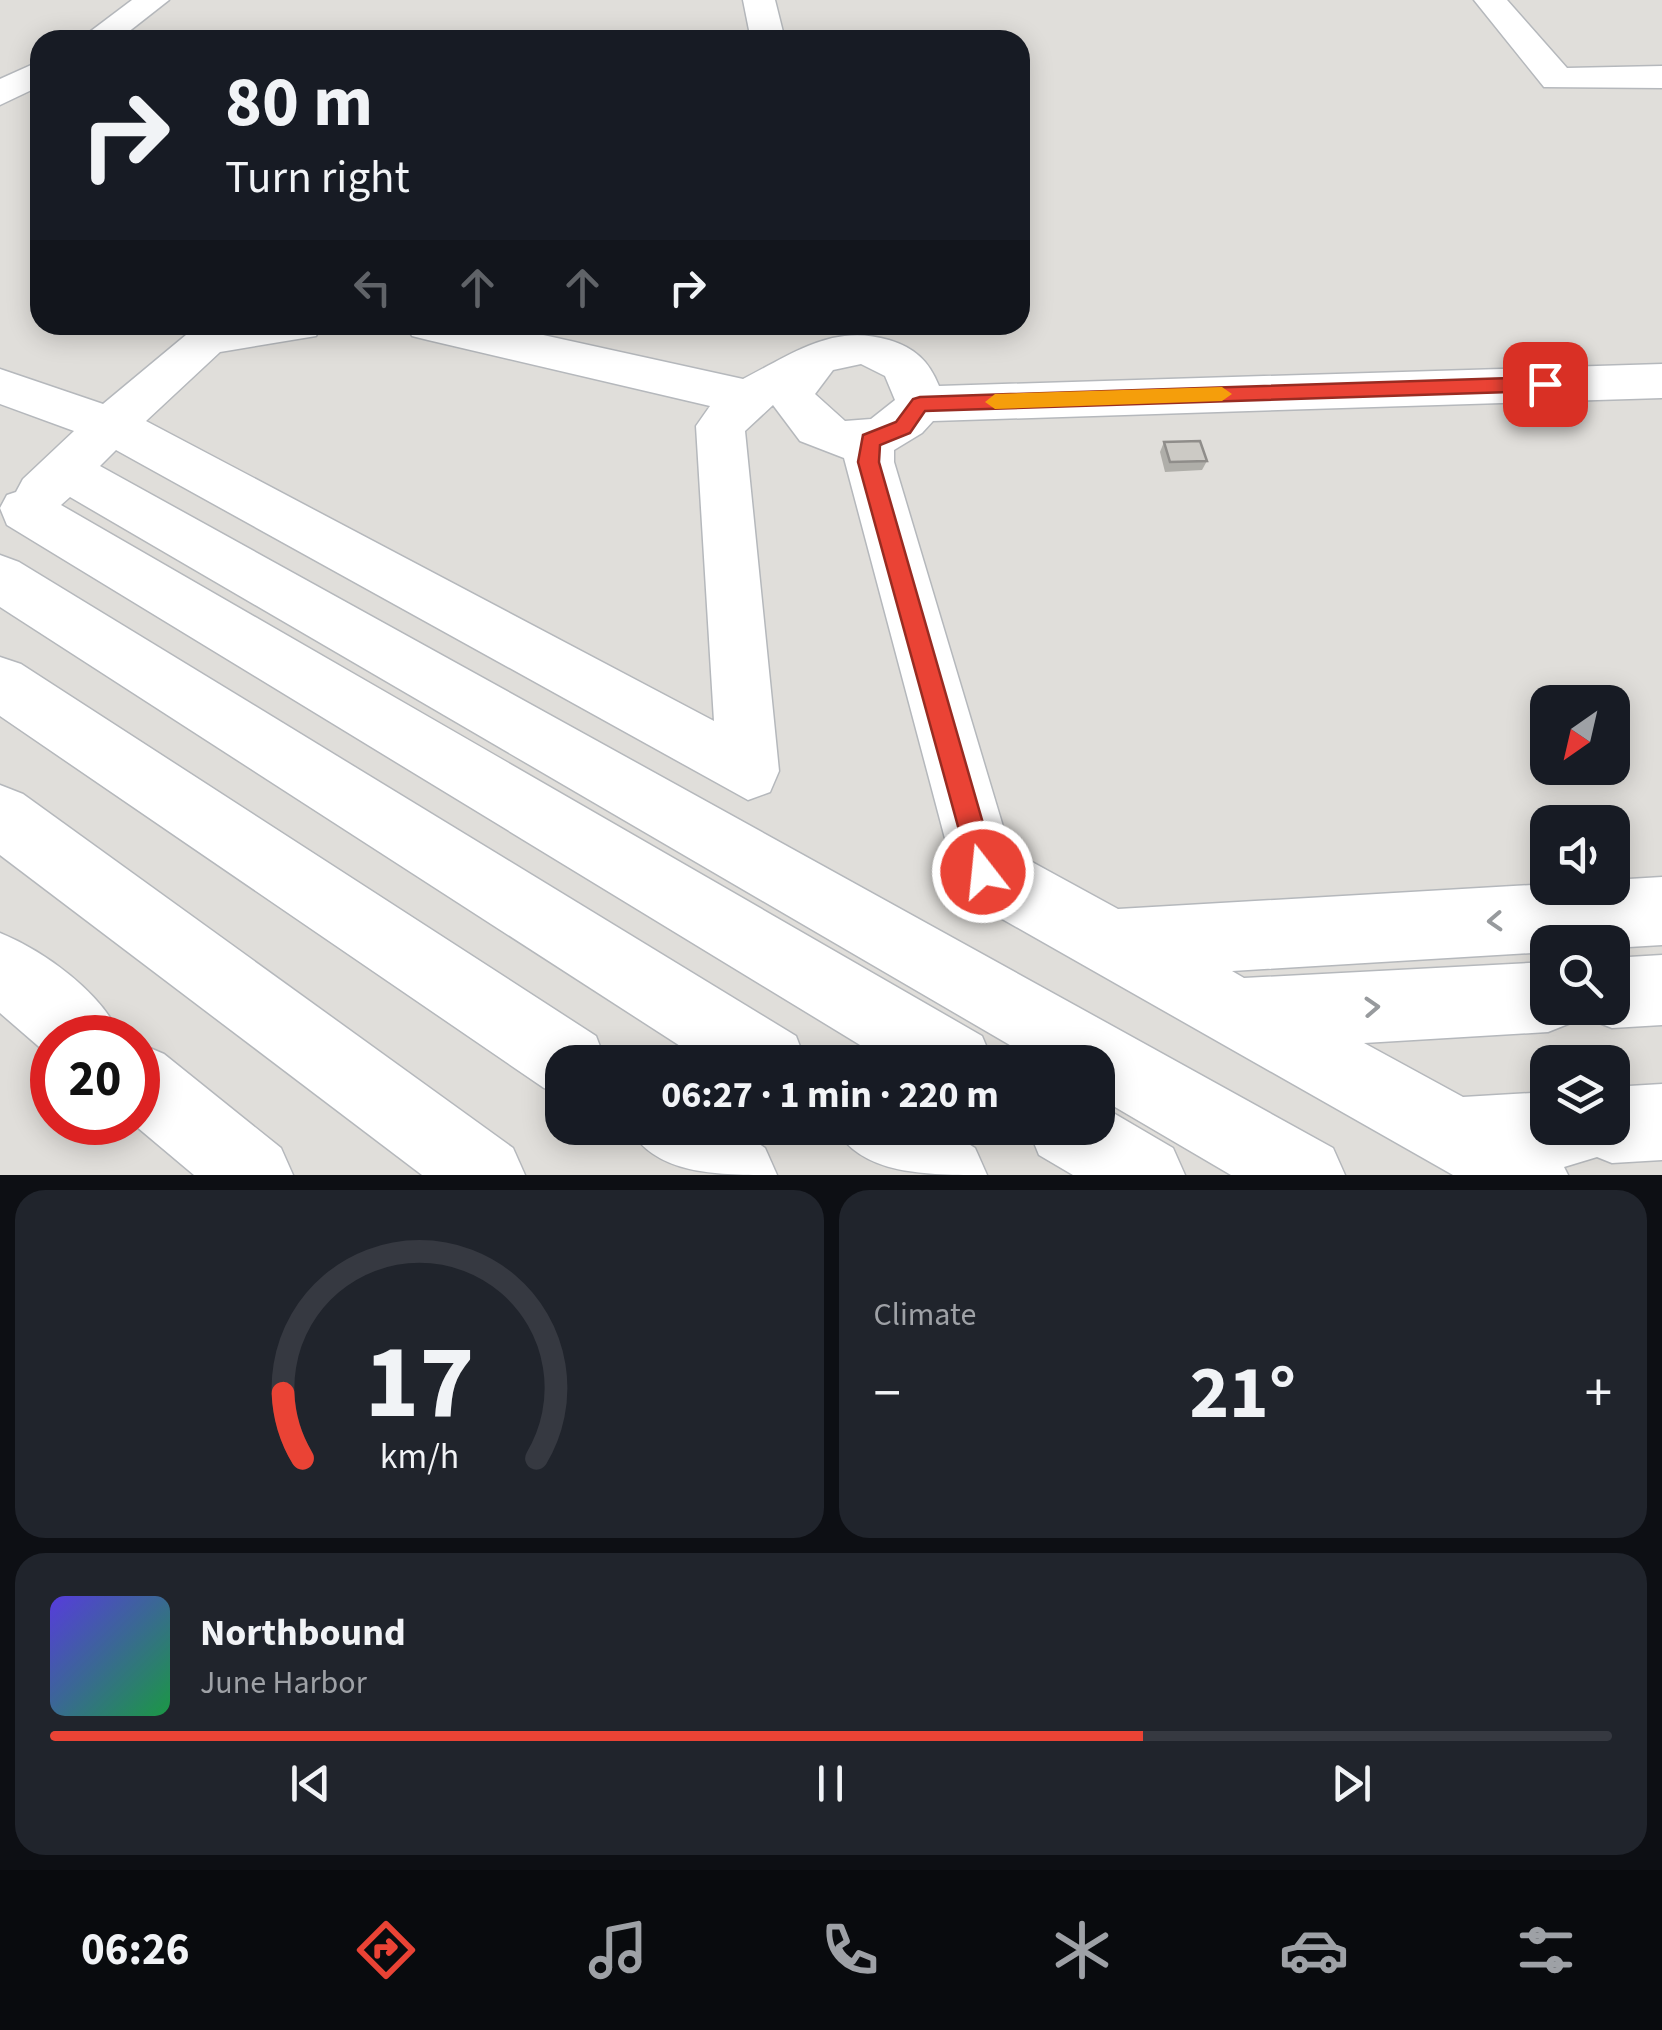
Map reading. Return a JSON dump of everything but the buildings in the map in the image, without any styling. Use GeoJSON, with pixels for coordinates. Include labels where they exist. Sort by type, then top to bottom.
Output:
{"type":"FeatureCollection","features":[{"type":"Feature","properties":{"kind":"lane"},"geometry":{"type":"LineString","coordinates":[[110,30],[153,0]]}},
{"type":"Feature","properties":{"kind":"lane"},"geometry":{"type":"LineString","coordinates":[[759,0],[766,30]]}},
{"type":"Feature","properties":{"kind":"lane"},"geometry":{"type":"LineString","coordinates":[[1490,0],[1558,79],[1662,77]]}},
{"type":"Feature","properties":{"kind":"lane"},"geometry":{"type":"LineString","coordinates":[[0,94],[30,78]]}},
{"type":"Feature","properties":{"kind":"lane"},"geometry":{"type":"LineString","coordinates":[[30,505],[207,338],[228,335]]}},
{"type":"Feature","properties":{"kind":"lane"},"geometry":{"type":"LineString","coordinates":[[472,335],[748,397]]}},
{"type":"Feature","properties":{"kind":"lane"},"geometry":{"type":"LineString","coordinates":[[0,386],[111,426],[748,771],[720,426],[748,397],[826,349],[861,348],[894,357],[916,378],[895,422],[868,462],[983,872],[1529,1175]]}},
{"type":"Feature","properties":{"kind":"lane"},"geometry":{"type":"LineString","coordinates":[[826,349],[791,395],[803,421],[832,438],[895,422],[1662,381]]}},
{"type":"Feature","properties":{"kind":"lane"},"geometry":{"type":"LineString","coordinates":[[30,505],[928,1045]]}},
{"type":"Feature","properties":{"kind":"lane"},"geometry":{"type":"LineString","coordinates":[[30,505],[1306,1175]]}},
{"type":"Feature","properties":{"kind":"lane"},"geometry":{"type":"LineString","coordinates":[[0,578],[743,1045]]}},
{"type":"Feature","properties":{"kind":"lane"},"geometry":{"type":"LineString","coordinates":[[0,683],[545,1045]]}},
{"type":"Feature","properties":{"kind":"lane"},"geometry":{"type":"LineString","coordinates":[[0,816],[486,1175]]}},
{"type":"Feature","properties":{"kind":"lane"},"geometry":{"type":"LineString","coordinates":[[1112,944],[1662,911]]}},
{"type":"Feature","properties":{"kind":"lane"},"geometry":{"type":"LineString","coordinates":[[0,968],[57,1015]]}},
{"type":"Feature","properties":{"kind":"lane"},"geometry":{"type":"LineString","coordinates":[[1630,992],[1662,990]]}},
{"type":"Feature","properties":{"kind":"lane"},"geometry":{"type":"LineString","coordinates":[[1240,1014],[1530,998]]}},
{"type":"Feature","properties":{"kind":"lane"},"geometry":{"type":"LineString","coordinates":[[160,1098],[254,1175]]}},
{"type":"Feature","properties":{"kind":"lane"},"geometry":{"type":"LineString","coordinates":[[1630,1124],[1662,1122]]}},
{"type":"Feature","properties":{"kind":"lane"},"geometry":{"type":"LineString","coordinates":[[1457,1135],[1530,1131]]}},
{"type":"Feature","properties":{"kind":"lane"},"geometry":{"type":"LineString","coordinates":[[693,1145],[738,1175]]}},
{"type":"Feature","properties":{"kind":"lane"},"geometry":{"type":"LineString","coordinates":[[900,1145],[948,1175]]}},
{"type":"Feature","properties":{"kind":"lane"},"geometry":{"type":"LineString","coordinates":[[1095,1145],[1146,1175]]}},
{"type":"Feature","properties":{"kind":"shaded area"},"geometry":{"type":"Polygon","coordinates":[[[0,0],[1662,0],[1662,1175],[0,1175],[0,0]]]}},
{"type":"Feature","properties":{"kind":"slow traffic"},"geometry":{"type":"LineString","coordinates":[[995,402],[1222,394]]}},
{"type":"Feature","properties":{"kind":"route"},"geometry":{"type":"LineString","coordinates":[[983,872],[868,462],[870,441],[903,428],[920,404],[1545,384]]}}]}
